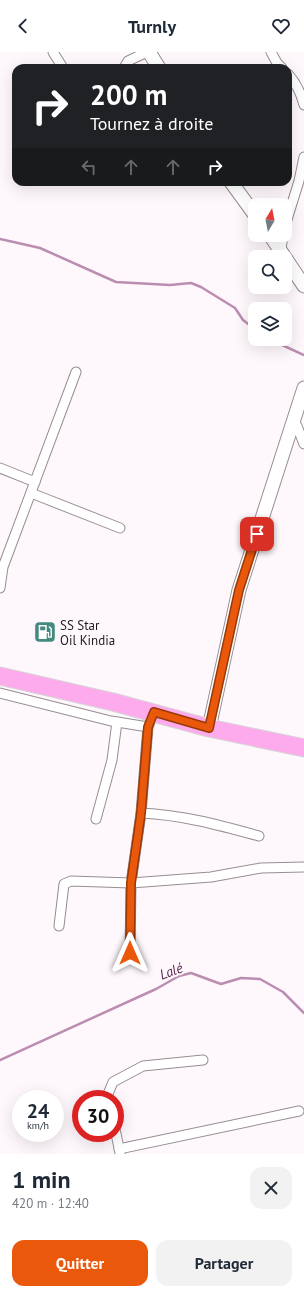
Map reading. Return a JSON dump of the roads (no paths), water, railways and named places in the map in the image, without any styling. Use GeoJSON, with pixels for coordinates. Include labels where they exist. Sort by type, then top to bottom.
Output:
{"type":"FeatureCollection","features":[{"type":"Feature","properties":{"kind":"highway"},"geometry":{"type":"LineString","coordinates":[[0,676],[113,702],[151,720],[209,728],[304,748]]}},
{"type":"Feature","properties":{"kind":"street"},"geometry":{"type":"LineString","coordinates":[[53,52],[60,64]]}},
{"type":"Feature","properties":{"kind":"street"},"geometry":{"type":"LineString","coordinates":[[126,64],[128,61],[148,52],[156,64]]}},
{"type":"Feature","properties":{"kind":"street"},"geometry":{"type":"LineString","coordinates":[[271,52],[278,64]]}},
{"type":"Feature","properties":{"kind":"street"},"geometry":{"type":"LineString","coordinates":[[292,78],[301,92],[304,105]]}},
{"type":"Feature","properties":{"kind":"street"},"geometry":{"type":"LineString","coordinates":[[292,204],[304,157]]}},
{"type":"Feature","properties":{"kind":"street"},"geometry":{"type":"LineString","coordinates":[[234,186],[248,205]]}},
{"type":"Feature","properties":{"kind":"street"},"geometry":{"type":"LineString","coordinates":[[276,242],[304,286]]}},
{"type":"Feature","properties":{"kind":"street"},"geometry":{"type":"LineString","coordinates":[[281,249],[282,242]]}},
{"type":"Feature","properties":{"kind":"street"},"geometry":{"type":"LineString","coordinates":[[0,588],[3,567],[76,372]]}},
{"type":"Feature","properties":{"kind":"street"},"geometry":{"type":"LineString","coordinates":[[209,728],[239,590],[304,388]]}},
{"type":"Feature","properties":{"kind":"street"},"geometry":{"type":"LineString","coordinates":[[294,421],[304,444]]}},
{"type":"Feature","properties":{"kind":"street"},"geometry":{"type":"LineString","coordinates":[[0,468],[35,482]]}},
{"type":"Feature","properties":{"kind":"street"},"geometry":{"type":"LineString","coordinates":[[31,493],[120,528]]}},
{"type":"Feature","properties":{"kind":"street"},"geometry":{"type":"LineString","coordinates":[[0,693],[114,722],[151,720],[141,813],[131,883],[130,953]]}},
{"type":"Feature","properties":{"kind":"street"},"geometry":{"type":"LineString","coordinates":[[96,819],[112,760],[114,722],[113,702]]}},
{"type":"Feature","properties":{"kind":"street"},"geometry":{"type":"LineString","coordinates":[[141,813],[165,814],[199,820],[259,836]]}},
{"type":"Feature","properties":{"kind":"street"},"geometry":{"type":"LineString","coordinates":[[59,926],[64,884],[71,881],[131,883],[211,877],[261,868],[304,867]]}},
{"type":"Feature","properties":{"kind":"street"},"geometry":{"type":"LineString","coordinates":[[110,1090],[113,1082],[143,1066],[203,1060]]}},
{"type":"Feature","properties":{"kind":"street"},"geometry":{"type":"LineString","coordinates":[[120,1151],[299,1111]]}},
{"type":"Feature","properties":{"kind":"waterway"},"geometry":{"type":"LineString","coordinates":[[0,239],[40,248],[116,282],[170,285],[191,283],[201,287],[235,308],[243,320],[248,324]]}},
{"type":"Feature","properties":{"kind":"waterway"},"geometry":{"type":"LineString","coordinates":[[284,346],[304,355]]}},
{"type":"Feature","properties":{"kind":"waterway","name":"Lalé"},"geometry":{"type":"LineString","coordinates":[[0,1060],[156,989],[179,976],[191,973],[221,984],[241,978],[260,979],[283,992],[304,1013]]}},
{"type":"Feature","properties":{"kind":"place","name":"SS Star Oil Kindia"},"geometry":{"type":"Point","coordinates":[45,632]}}]}
